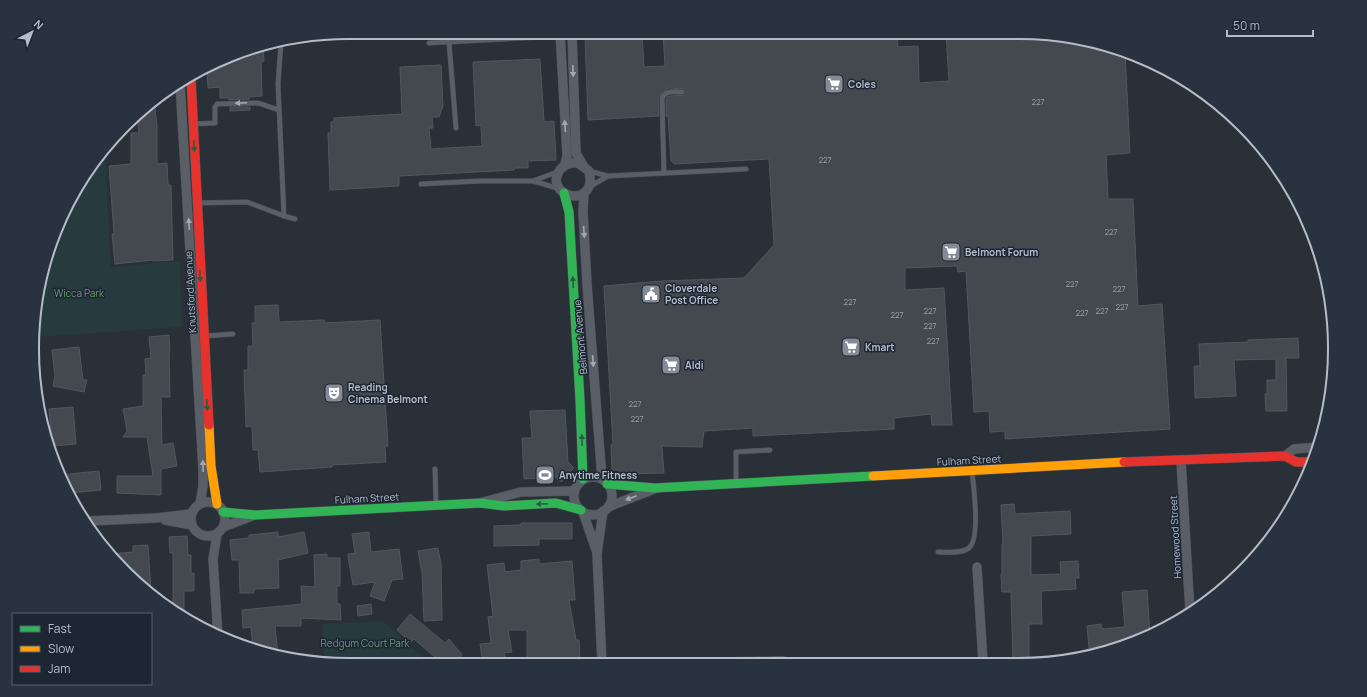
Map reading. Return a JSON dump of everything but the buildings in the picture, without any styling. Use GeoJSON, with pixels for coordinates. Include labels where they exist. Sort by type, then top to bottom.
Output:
{"type":"FeatureCollection","features":[{"type":"Feature","properties":{"kind":"street","name":"Belmont Avenue"},"geometry":{"type":"LineString","coordinates":[[560,39],[567,156],[556,177],[569,212],[583,479]]}},
{"type":"Feature","properties":{"kind":"street","name":"Belmont Avenue"},"geometry":{"type":"LineString","coordinates":[[572,39],[576,153],[587,169],[590,182],[586,190],[583,212],[587,284],[604,482],[610,489],[611,495],[610,501],[605,509],[597,554],[602,658]]}},
{"type":"Feature","properties":{"kind":"street","name":"Knutsford Avenue"},"geometry":{"type":"LineString","coordinates":[[191,82],[193,124],[193,204],[200,336],[203,469],[203,486],[200,504]]}},
{"type":"Feature","properties":{"kind":"street","name":"Knutsford Avenue"},"geometry":{"type":"LineString","coordinates":[[180,89],[183,124],[193,204]]}},
{"type":"Feature","properties":{"kind":"street"},"geometry":{"type":"LineString","coordinates":[[562,168],[572,163],[578,163],[587,169]]}},
{"type":"Feature","properties":{"kind":"street"},"geometry":{"type":"LineString","coordinates":[[562,191],[574,196],[579,196],[586,190]]}},
{"type":"Feature","properties":{"kind":"street","name":"Knutsford Avenue"},"geometry":{"type":"LineString","coordinates":[[200,336],[211,466],[217,504]]}},
{"type":"Feature","properties":{"kind":"street","name":"Fulham Street"},"geometry":{"type":"LineString","coordinates":[[1285,456],[1294,449],[1312,447]]}},
{"type":"Feature","properties":{"kind":"street","name":"Fulham Street"},"geometry":{"type":"LineString","coordinates":[[604,482],[655,488],[1147,461],[1285,456],[1296,462],[1306,462]]}},
{"type":"Feature","properties":{"kind":"street","name":"Homewood Street"},"geometry":{"type":"LineString","coordinates":[[1181,460],[1190,606]]}},
{"type":"Feature","properties":{"kind":"street"},"geometry":{"type":"LineString","coordinates":[[574,491],[576,486],[583,479],[596,477],[604,482]]}},
{"type":"Feature","properties":{"kind":"street","name":"Fulham Street"},"geometry":{"type":"LineString","coordinates":[[605,509],[655,488]]}},
{"type":"Feature","properties":{"kind":"street","name":"Belmont Avenue"},"geometry":{"type":"LineString","coordinates":[[574,491],[575,501],[582,511],[597,554]]}},
{"type":"Feature","properties":{"kind":"street","name":"Fulham Street"},"geometry":{"type":"LineString","coordinates":[[480,503],[521,492],[574,491]]}},
{"type":"Feature","properties":{"kind":"street"},"geometry":{"type":"LineString","coordinates":[[213,559],[220,531],[225,522],[223,512],[217,504],[210,502],[200,504],[191,514],[192,525],[198,534],[204,536],[213,559],[218,628]]}},
{"type":"Feature","properties":{"kind":"street","name":"Fulham Street"},"geometry":{"type":"LineString","coordinates":[[223,512],[255,515],[436,504],[480,503],[504,506],[556,504],[582,511]]}},
{"type":"Feature","properties":{"kind":"street"},"geometry":{"type":"LineString","coordinates":[[582,511],[593,514],[605,509]]}},
{"type":"Feature","properties":{"kind":"street"},"geometry":{"type":"LineString","coordinates":[[92,521],[156,518],[191,514]]}},
{"type":"Feature","properties":{"kind":"street","name":"Fulham Street"},"geometry":{"type":"LineString","coordinates":[[204,536],[213,536],[220,531],[255,515]]}},
{"type":"Feature","properties":{"kind":"street"},"geometry":{"type":"LineString","coordinates":[[156,518],[192,525]]}},
{"type":"Feature","properties":{"kind":"street"},"geometry":{"type":"LineString","coordinates":[[977,567],[983,658]]}},
{"type":"Feature","properties":{"kind":"lane"},"geometry":{"type":"LineString","coordinates":[[429,43],[491,39]]}},
{"type":"Feature","properties":{"kind":"lane"},"geometry":{"type":"LineString","coordinates":[[449,42],[456,128]]}},
{"type":"Feature","properties":{"kind":"lane"},"geometry":{"type":"LineString","coordinates":[[281,47],[278,84],[284,216]]}},
{"type":"Feature","properties":{"kind":"lane"},"geometry":{"type":"LineString","coordinates":[[664,173],[662,99],[667,92],[682,92]]}},
{"type":"Feature","properties":{"kind":"lane"},"geometry":{"type":"LineString","coordinates":[[183,124],[215,123],[215,107],[217,104],[258,103],[279,110]]}},
{"type":"Feature","properties":{"kind":"lane"},"geometry":{"type":"LineString","coordinates":[[533,181],[562,168]]}},
{"type":"Feature","properties":{"kind":"lane"},"geometry":{"type":"LineString","coordinates":[[587,169],[608,176],[746,169]]}},
{"type":"Feature","properties":{"kind":"lane"},"geometry":{"type":"LineString","coordinates":[[586,190],[608,176]]}},
{"type":"Feature","properties":{"kind":"lane"},"geometry":{"type":"LineString","coordinates":[[421,184],[480,181],[533,181],[562,191]]}},
{"type":"Feature","properties":{"kind":"lane"},"geometry":{"type":"LineString","coordinates":[[193,204],[247,202],[295,219]]}},
{"type":"Feature","properties":{"kind":"lane"},"geometry":{"type":"LineString","coordinates":[[200,336],[233,334]]}},
{"type":"Feature","properties":{"kind":"lane"},"geometry":{"type":"LineString","coordinates":[[736,483],[736,452],[770,450]]}},
{"type":"Feature","properties":{"kind":"lane"},"geometry":{"type":"LineString","coordinates":[[435,469],[436,504]]}},
{"type":"Feature","properties":{"kind":"lane"},"geometry":{"type":"LineString","coordinates":[[938,552],[964,551],[972,545],[976,533],[972,471]]}},
{"type":"Feature","properties":{"kind":"green space","name":"Wicca Park"},"geometry":{"type":"Polygon","coordinates":[[[105,157],[111,267],[180,261],[182,327],[40,337],[45,288],[55,249],[80,194],[105,157]]]}},
{"type":"Feature","properties":{"kind":"green space","name":"Redgum Court Park"},"geometry":{"type":"Polygon","coordinates":[[[383,621],[423,658],[324,657],[322,624],[383,621]]]}},
{"type":"Feature","properties":{"kind":"traffic: fast"},"geometry":{"type":"LineString","coordinates":[[564,193],[569,212],[583,479]]}},
{"type":"Feature","properties":{"kind":"traffic: fast"},"geometry":{"type":"LineString","coordinates":[[607,484],[655,488],[873,476]]}},
{"type":"Feature","properties":{"kind":"traffic: fast"},"geometry":{"type":"LineString","coordinates":[[223,512],[255,515],[480,503],[504,506],[556,503],[581,510]]}},
{"type":"Feature","properties":{"kind":"traffic: slow"},"geometry":{"type":"LineString","coordinates":[[209,425],[211,466],[217,504]]}},
{"type":"Feature","properties":{"kind":"traffic: slow"},"geometry":{"type":"LineString","coordinates":[[873,476],[1124,462]]}},
{"type":"Feature","properties":{"kind":"traffic: jam"},"geometry":{"type":"LineString","coordinates":[[191,82],[209,425]]}},
{"type":"Feature","properties":{"kind":"traffic: jam"},"geometry":{"type":"LineString","coordinates":[[1124,462],[1285,456],[1296,462],[1306,462]]}},
{"type":"Feature","properties":{"kind":"place","name":"Coles"},"geometry":{"type":"Point","coordinates":[834,84]}},
{"type":"Feature","properties":{"kind":"place","name":"Belmont Forum"},"geometry":{"type":"Point","coordinates":[951,252]}},
{"type":"Feature","properties":{"kind":"place","name":"Cloverdale Post Office"},"geometry":{"type":"Point","coordinates":[651,294]}},
{"type":"Feature","properties":{"kind":"place","name":"Kmart"},"geometry":{"type":"Point","coordinates":[851,347]}},
{"type":"Feature","properties":{"kind":"place","name":"Aldi"},"geometry":{"type":"Point","coordinates":[671,365]}},
{"type":"Feature","properties":{"kind":"place","name":"Reading Cinema Belmont"},"geometry":{"type":"Point","coordinates":[334,393]}},
{"type":"Feature","properties":{"kind":"place","name":"Anytime Fitness"},"geometry":{"type":"Point","coordinates":[545,475]}}]}
